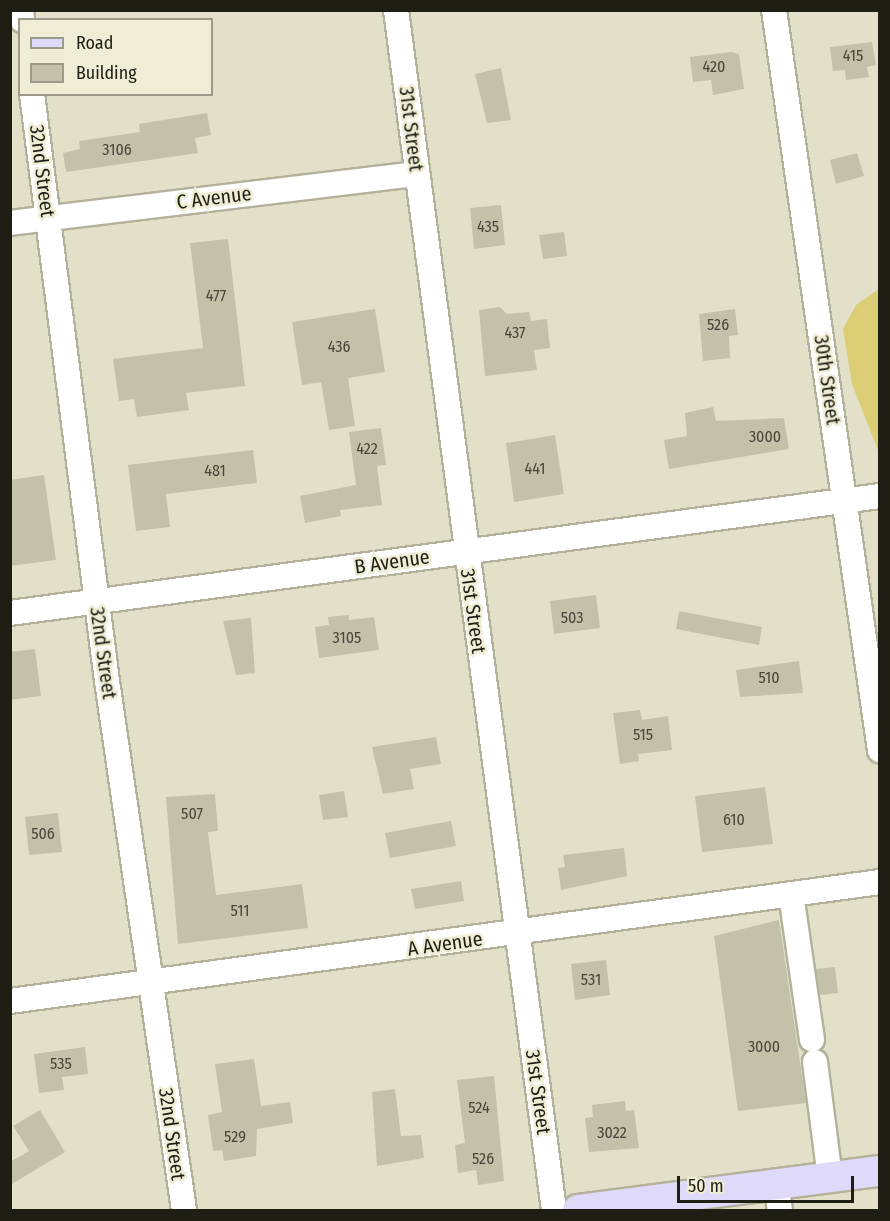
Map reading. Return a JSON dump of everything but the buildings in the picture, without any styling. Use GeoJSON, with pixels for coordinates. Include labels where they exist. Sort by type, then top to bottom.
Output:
{"type":"FeatureCollection","features":[{"type":"Feature","properties":{"kind":"main road"},"geometry":{"type":"LineString","coordinates":[[586,1210],[778,1198],[830,1178],[879,1171]]}},
{"type":"Feature","properties":{"kind":"street","name":"31st Street"},"geometry":{"type":"LineString","coordinates":[[396,10],[465,552],[554,1210]]}},
{"type":"Feature","properties":{"kind":"street","name":"30th Street"},"geometry":{"type":"LineString","coordinates":[[774,10],[879,750]]}},
{"type":"Feature","properties":{"kind":"street","name":"32nd Street"},"geometry":{"type":"LineString","coordinates":[[32,96],[97,602],[184,1210]]}},
{"type":"Feature","properties":{"kind":"street","name":"C Avenue"},"geometry":{"type":"LineString","coordinates":[[10,223],[417,174]]}},
{"type":"Feature","properties":{"kind":"street","name":"B Avenue"},"geometry":{"type":"LineString","coordinates":[[10,613],[879,496]]}},
{"type":"Feature","properties":{"kind":"street","name":"A Avenue"},"geometry":{"type":"LineString","coordinates":[[10,1001],[516,935],[879,882]]}},
{"type":"Feature","properties":{"kind":"street"},"geometry":{"type":"LineString","coordinates":[[791,894],[830,1178]]}},
{"type":"Feature","properties":{"kind":"shaded area"},"geometry":{"type":"Polygon","coordinates":[[[879,289],[879,453],[852,384],[843,329],[856,305],[879,289]]]}}]}
